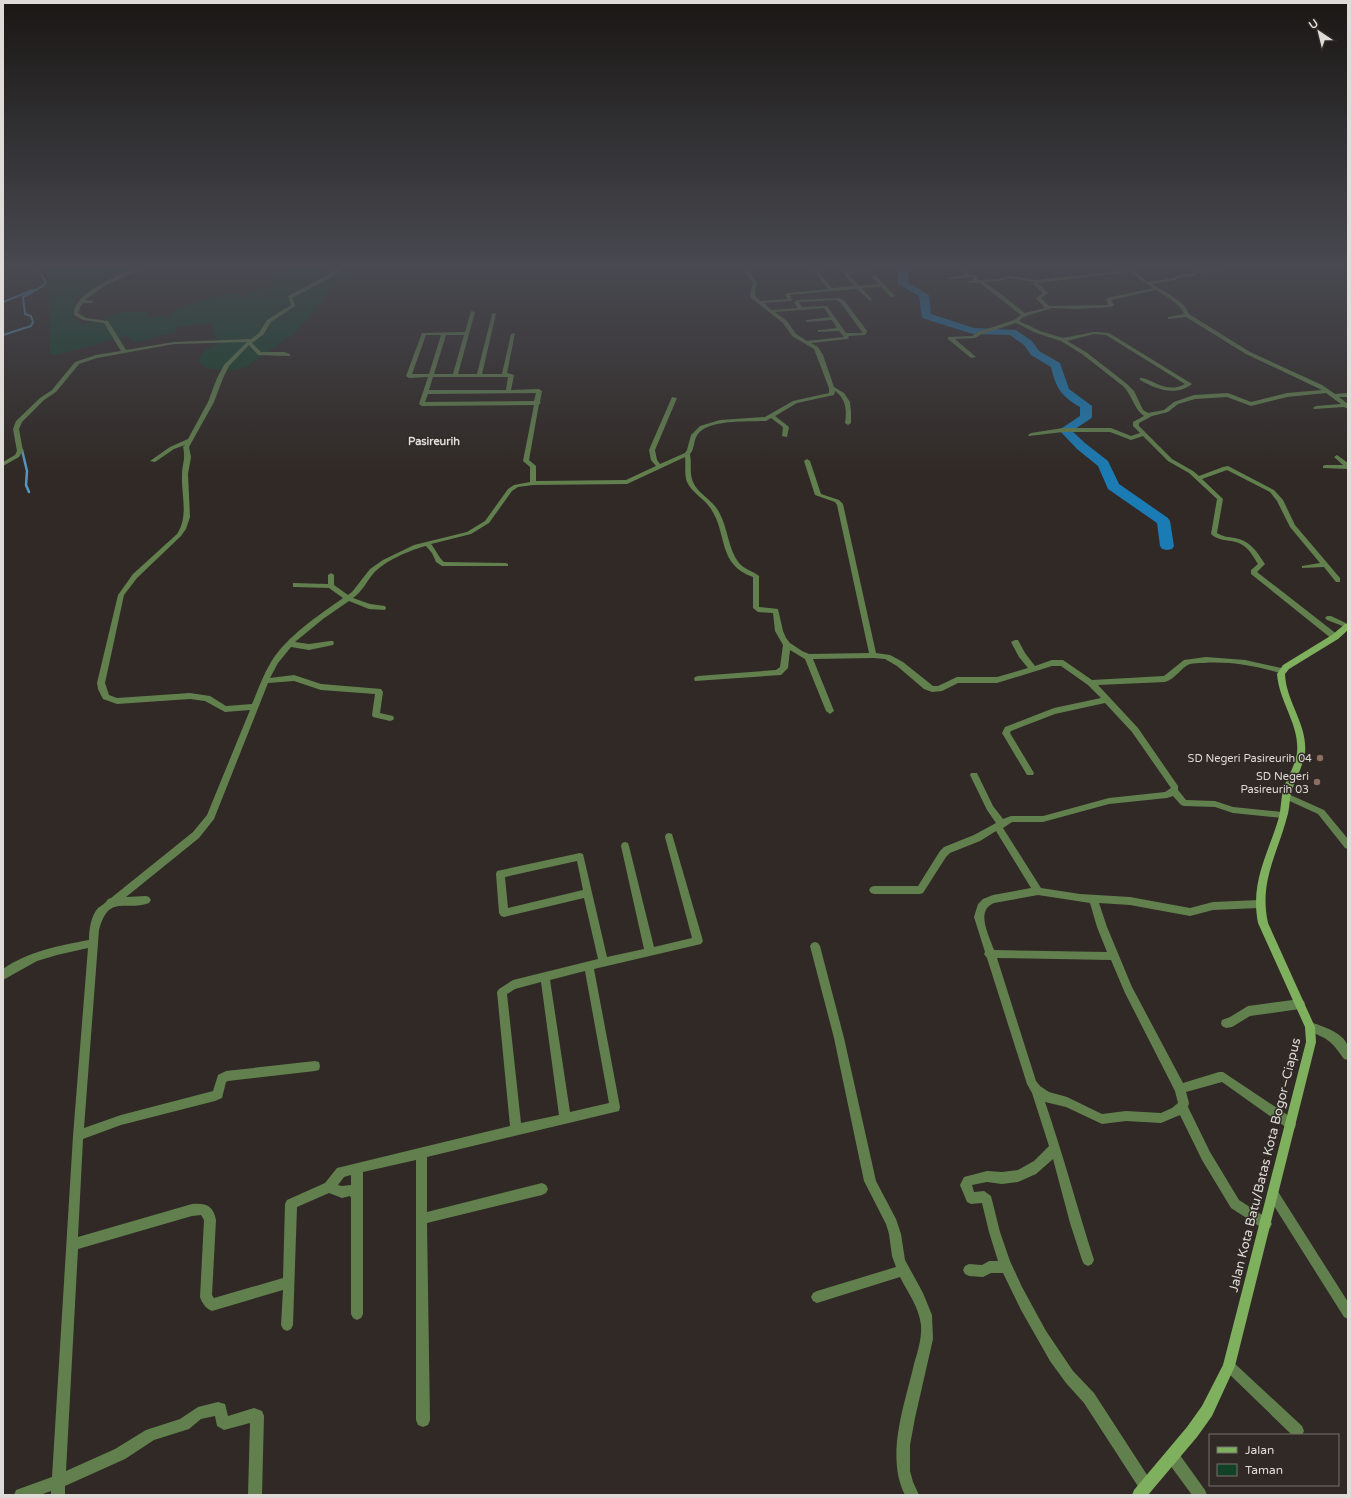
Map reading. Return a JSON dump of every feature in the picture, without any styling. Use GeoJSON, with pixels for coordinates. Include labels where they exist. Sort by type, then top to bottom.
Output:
{"type":"FeatureCollection","features":[{"type":"Feature","properties":{"kind":"main road"},"geometry":{"type":"LineString","coordinates":[[1283,671],[1348,626]]}},
{"type":"Feature","properties":{"kind":"main road","name":"Jalan Kota Batu/Batas Kota Bogor–Ciapus"},"geometry":{"type":"LineString","coordinates":[[1143,1491],[1192,1432],[1207,1411],[1229,1366],[1274,1194],[1311,1042],[1310,1027],[1263,924],[1259,904],[1260,892],[1283,815],[1286,796],[1298,768],[1302,751],[1299,733],[1280,679],[1283,671]]}},
{"type":"Feature","properties":{"kind":"street"},"geometry":{"type":"LineString","coordinates":[[112,335],[124,352]]}},
{"type":"Feature","properties":{"kind":"street"},"geometry":{"type":"LineString","coordinates":[[254,707],[225,709],[207,698],[190,696],[117,701],[106,697],[101,683],[121,594],[135,576],[179,535],[185,524],[187,517],[185,474],[188,460],[186,447],[211,402],[220,378],[227,365],[250,341],[260,335]]}},
{"type":"Feature","properties":{"kind":"street"},"geometry":{"type":"LineString","coordinates":[[424,335],[410,376],[511,375],[508,391]]}},
{"type":"Feature","properties":{"kind":"street"},"geometry":{"type":"LineString","coordinates":[[444,335],[422,404],[538,403]]}},
{"type":"Feature","properties":{"kind":"street"},"geometry":{"type":"LineString","coordinates":[[455,376],[466,335]]}},
{"type":"Feature","properties":{"kind":"street"},"geometry":{"type":"LineString","coordinates":[[479,375],[489,335]]}},
{"type":"Feature","properties":{"kind":"street"},"geometry":{"type":"LineString","coordinates":[[504,375],[513,335]]}},
{"type":"Feature","properties":{"kind":"street"},"geometry":{"type":"LineString","coordinates":[[58,1488],[78,1136],[94,930],[98,916],[111,902],[190,840],[211,817],[254,707],[275,662],[289,644],[321,617],[359,590],[372,571],[385,561],[405,551],[427,543],[469,533],[482,526],[487,522],[510,490],[516,486],[533,483],[620,483],[632,480],[687,454],[690,451],[694,435],[702,427],[720,422],[759,420],[772,416],[795,402],[831,395],[833,392],[832,388],[816,348],[794,335]]}},
{"type":"Feature","properties":{"kind":"street"},"geometry":{"type":"LineString","coordinates":[[808,342],[846,338],[845,335]]}},
{"type":"Feature","properties":{"kind":"street"},"geometry":{"type":"LineString","coordinates":[[973,357],[950,338],[973,337],[978,335]]}},
{"type":"Feature","properties":{"kind":"street"},"geometry":{"type":"LineString","coordinates":[[1047,335],[1063,340],[1084,352],[1125,385],[1131,391],[1141,410],[1150,416]]}},
{"type":"Feature","properties":{"kind":"street"},"geometry":{"type":"LineString","coordinates":[[1063,340],[1086,335]]}},
{"type":"Feature","properties":{"kind":"street"},"geometry":{"type":"LineString","coordinates":[[1108,335],[1189,384],[1176,389],[1163,390],[1142,378]]}},
{"type":"Feature","properties":{"kind":"street"},"geometry":{"type":"LineString","coordinates":[[1219,335],[1269,363],[1308,379],[1348,406]]}},
{"type":"Feature","properties":{"kind":"street"},"geometry":{"type":"LineString","coordinates":[[3,464],[20,452],[16,430],[19,421],[42,399],[54,391],[72,367],[85,360],[181,342],[250,341]]}},
{"type":"Feature","properties":{"kind":"street"},"geometry":{"type":"LineString","coordinates":[[250,341],[260,354],[288,355]]}},
{"type":"Feature","properties":{"kind":"street"},"geometry":{"type":"LineString","coordinates":[[1231,342],[1242,342]]}},
{"type":"Feature","properties":{"kind":"street"},"geometry":{"type":"LineString","coordinates":[[832,388],[844,395],[848,403],[850,413],[848,423]]}},
{"type":"Feature","properties":{"kind":"street"},"geometry":{"type":"LineString","coordinates":[[1176,389],[1191,399]]}},
{"type":"Feature","properties":{"kind":"street"},"geometry":{"type":"LineString","coordinates":[[426,392],[539,390],[538,403],[526,461],[533,466],[533,483]]}},
{"type":"Feature","properties":{"kind":"street"},"geometry":{"type":"LineString","coordinates":[[480,404],[483,391]]}},
{"type":"Feature","properties":{"kind":"street"},"geometry":{"type":"LineString","coordinates":[[1327,391],[1287,395],[1251,404],[1228,395],[1194,397],[1176,403],[1166,411],[1135,423],[1136,426],[1170,460],[1188,470],[1220,499],[1214,534],[1222,539],[1241,542],[1247,545],[1262,564],[1253,572],[1334,637]]}},
{"type":"Feature","properties":{"kind":"street"},"geometry":{"type":"LineString","coordinates":[[1335,396],[1348,395]]}},
{"type":"Feature","properties":{"kind":"street"},"geometry":{"type":"LineString","coordinates":[[659,467],[654,460],[652,450],[674,398]]}},
{"type":"Feature","properties":{"kind":"street"},"geometry":{"type":"LineString","coordinates":[[1316,408],[1348,406]]}},
{"type":"Feature","properties":{"kind":"street"},"geometry":{"type":"LineString","coordinates":[[772,416],[786,427],[785,436]]}},
{"type":"Feature","properties":{"kind":"street"},"geometry":{"type":"LineString","coordinates":[[1031,435],[1065,430],[1111,430],[1131,438],[1144,434]]}},
{"type":"Feature","properties":{"kind":"street"},"geometry":{"type":"LineString","coordinates":[[153,461],[172,448],[190,440]]}},
{"type":"Feature","properties":{"kind":"street"},"geometry":{"type":"LineString","coordinates":[[687,454],[690,480],[693,487],[716,511],[726,543],[735,562],[743,572],[756,576],[756,608],[758,610],[776,611],[779,631],[787,645],[808,658],[873,655],[887,657],[900,664],[927,687],[935,689],[957,680],[997,680],[1052,663],[1063,663],[1091,683],[1141,738],[1173,783],[1175,788],[1174,791],[1184,804],[1215,804],[1233,810],[1283,815]]}},
{"type":"Feature","properties":{"kind":"street"},"geometry":{"type":"LineString","coordinates":[[1337,457],[1348,467]]}},
{"type":"Feature","properties":{"kind":"street"},"geometry":{"type":"LineString","coordinates":[[807,461],[818,495],[838,501],[840,504],[873,655]]}},
{"type":"Feature","properties":{"kind":"street"},"geometry":{"type":"LineString","coordinates":[[1325,467],[1348,467]]}},
{"type":"Feature","properties":{"kind":"street"},"geometry":{"type":"LineString","coordinates":[[1198,478],[1228,468],[1270,490],[1280,500],[1292,526],[1338,580]]}},
{"type":"Feature","properties":{"kind":"street"},"geometry":{"type":"LineString","coordinates":[[427,543],[435,553],[438,561],[442,564],[506,565]]}},
{"type":"Feature","properties":{"kind":"street"},"geometry":{"type":"LineString","coordinates":[[1304,567],[1325,565]]}},
{"type":"Feature","properties":{"kind":"street"},"geometry":{"type":"LineString","coordinates":[[331,575],[331,586]]}},
{"type":"Feature","properties":{"kind":"street"},"geometry":{"type":"LineString","coordinates":[[295,585],[331,586],[349,598],[370,608],[383,608]]}},
{"type":"Feature","properties":{"kind":"street"},"geometry":{"type":"LineString","coordinates":[[1329,618],[1348,626]]}},
{"type":"Feature","properties":{"kind":"street"},"geometry":{"type":"LineString","coordinates":[[1015,642],[1022,655],[1033,668]]}},
{"type":"Feature","properties":{"kind":"street"},"geometry":{"type":"LineString","coordinates":[[289,644],[309,647],[330,643]]}},
{"type":"Feature","properties":{"kind":"street"},"geometry":{"type":"LineString","coordinates":[[698,679],[778,673],[784,668],[784,654],[787,645]]}},
{"type":"Feature","properties":{"kind":"street"},"geometry":{"type":"LineString","coordinates":[[808,658],[830,711]]}},
{"type":"Feature","properties":{"kind":"street"},"geometry":{"type":"LineString","coordinates":[[1091,683],[1165,679],[1174,675],[1185,663],[1195,661],[1225,660],[1250,662],[1283,671]]}},
{"type":"Feature","properties":{"kind":"street"},"geometry":{"type":"LineString","coordinates":[[265,681],[294,678],[321,687],[378,691],[376,715],[390,718]]}},
{"type":"Feature","properties":{"kind":"street"},"geometry":{"type":"LineString","coordinates":[[1030,772],[1006,733],[1008,729],[1058,710],[1106,700]]}},
{"type":"Feature","properties":{"kind":"street"},"geometry":{"type":"LineString","coordinates":[[974,775],[990,808],[1038,891]]}},
{"type":"Feature","properties":{"kind":"street"},"geometry":{"type":"LineString","coordinates":[[874,890],[920,890],[947,850],[958,847],[1000,826],[1010,819],[1043,818],[1108,801],[1151,798],[1166,795],[1174,791]]}},
{"type":"Feature","properties":{"kind":"street"},"geometry":{"type":"LineString","coordinates":[[1286,796],[1321,812],[1348,845]]}},
{"type":"Feature","properties":{"kind":"street"},"geometry":{"type":"LineString","coordinates":[[516,1130],[502,992],[513,985],[603,962],[698,941],[669,837]]}},
{"type":"Feature","properties":{"kind":"street"},"geometry":{"type":"LineString","coordinates":[[625,846],[650,952]]}},
{"type":"Feature","properties":{"kind":"street"},"geometry":{"type":"LineString","coordinates":[[588,893],[504,913],[500,874],[580,857],[588,893],[603,962]]}},
{"type":"Feature","properties":{"kind":"street"},"geometry":{"type":"LineString","coordinates":[[1088,1260],[1074,1217],[1055,1146],[1036,1090],[1027,1070],[989,954],[979,917],[981,907],[986,902],[993,899],[1038,891],[1093,899],[1130,901],[1190,912],[1217,905],[1259,904]]}},
{"type":"Feature","properties":{"kind":"street"},"geometry":{"type":"LineString","coordinates":[[1036,1090],[1047,1097],[1067,1102],[1102,1119],[1126,1116],[1161,1118],[1168,1116],[1182,1108],[1184,1103],[1180,1089],[1128,990],[1093,899]]}},
{"type":"Feature","properties":{"kind":"street"},"geometry":{"type":"LineString","coordinates":[[111,902],[146,900]]}},
{"type":"Feature","properties":{"kind":"street"},"geometry":{"type":"LineString","coordinates":[[3,975],[20,962],[35,956],[93,943]]}},
{"type":"Feature","properties":{"kind":"street"},"geometry":{"type":"LineString","coordinates":[[815,946],[839,1038],[870,1180],[891,1221],[899,1260],[924,1306],[928,1326],[927,1339],[902,1455],[905,1482],[912,1495]]}},
{"type":"Feature","properties":{"kind":"street"},"geometry":{"type":"LineString","coordinates":[[989,954],[1114,956]]}},
{"type":"Feature","properties":{"kind":"street"},"geometry":{"type":"LineString","coordinates":[[287,1325],[292,1204],[329,1187],[341,1172],[615,1107],[589,966]]}},
{"type":"Feature","properties":{"kind":"street"},"geometry":{"type":"LineString","coordinates":[[545,977],[565,1118]]}},
{"type":"Feature","properties":{"kind":"street"},"geometry":{"type":"LineString","coordinates":[[1226,1023],[1232,1022],[1248,1011],[1300,1004]]}},
{"type":"Feature","properties":{"kind":"street"},"geometry":{"type":"LineString","coordinates":[[1310,1027],[1327,1032],[1333,1036],[1348,1056]]}},
{"type":"Feature","properties":{"kind":"street"},"geometry":{"type":"LineString","coordinates":[[78,1136],[121,1120],[215,1096],[218,1094],[222,1079],[226,1076],[315,1066]]}},
{"type":"Feature","properties":{"kind":"street"},"geometry":{"type":"LineString","coordinates":[[1180,1089],[1223,1077],[1291,1124]]}},
{"type":"Feature","properties":{"kind":"street"},"geometry":{"type":"LineString","coordinates":[[1182,1108],[1206,1156],[1233,1200],[1241,1209],[1266,1224]]}},
{"type":"Feature","properties":{"kind":"street"},"geometry":{"type":"LineString","coordinates":[[1055,1146],[1039,1166],[1029,1173],[1012,1178],[988,1176],[966,1182],[966,1185],[971,1198],[984,1197],[987,1200],[991,1222],[1006,1267],[1043,1339],[1068,1376],[1082,1388],[1089,1398],[1143,1491]]}},
{"type":"Feature","properties":{"kind":"street"},"geometry":{"type":"LineString","coordinates":[[421,1153],[423,1420]]}},
{"type":"Feature","properties":{"kind":"street"},"geometry":{"type":"LineString","coordinates":[[357,1168],[357,1314]]}},
{"type":"Feature","properties":{"kind":"street"},"geometry":{"type":"LineString","coordinates":[[329,1187],[342,1192],[353,1190],[357,1197]]}},
{"type":"Feature","properties":{"kind":"street"},"geometry":{"type":"LineString","coordinates":[[422,1219],[542,1189]]}},
{"type":"Feature","properties":{"kind":"street"},"geometry":{"type":"LineString","coordinates":[[1274,1194],[1348,1313]]}},
{"type":"Feature","properties":{"kind":"street"},"geometry":{"type":"LineString","coordinates":[[72,1245],[192,1210],[203,1209],[209,1215],[210,1220],[206,1297],[212,1305],[289,1282]]}},
{"type":"Feature","properties":{"kind":"street"},"geometry":{"type":"LineString","coordinates":[[969,1270],[983,1270],[989,1267],[1006,1267]]}},
{"type":"Feature","properties":{"kind":"street"},"geometry":{"type":"LineString","coordinates":[[817,1297],[904,1270]]}},
{"type":"Feature","properties":{"kind":"street"},"geometry":{"type":"LineString","coordinates":[[1229,1366],[1297,1431]]}},
{"type":"Feature","properties":{"kind":"street"},"geometry":{"type":"LineString","coordinates":[[21,1495],[58,1488],[151,1435],[184,1424],[198,1414],[218,1408],[221,1410],[223,1423],[254,1415],[257,1416],[255,1495]]}},
{"type":"Feature","properties":{"kind":"street"},"geometry":{"type":"LineString","coordinates":[[1172,1456],[1200,1495]]}},
{"type":"Feature","properties":{"kind":"green space"},"geometry":{"type":"Polygon","coordinates":[[[50,335],[162,335],[135,343],[127,336],[55,355],[50,354],[50,335]]]}},
{"type":"Feature","properties":{"kind":"green space"},"geometry":{"type":"Polygon","coordinates":[[[215,335],[292,335],[246,367],[236,370],[207,368],[198,361],[204,351],[221,343],[220,340],[216,339],[215,335]]]}},
{"type":"Feature","properties":{"kind":"waterway"},"geometry":{"type":"LineString","coordinates":[[1016,335],[1028,343],[1035,353],[1056,365],[1062,386],[1072,398],[1086,406],[1086,417],[1065,430],[1081,446],[1104,464],[1113,486],[1163,521],[1167,546]]}},
{"type":"Feature","properties":{"kind":"waterway"},"geometry":{"type":"LineString","coordinates":[[22,450],[27,471],[26,485],[29,492]]}},
{"type":"Feature","properties":{"kind":"place","name":"SD Negeri Pasireurih 04"},"geometry":{"type":"Point","coordinates":[1320,758]}},
{"type":"Feature","properties":{"kind":"place","name":"SD Negeri Pasireurih 03"},"geometry":{"type":"Point","coordinates":[1317,782]}},
{"type":"Feature","properties":{"kind":"district","name":"Pasireurih"},"geometry":{"type":"Point","coordinates":[434,441]}}]}
